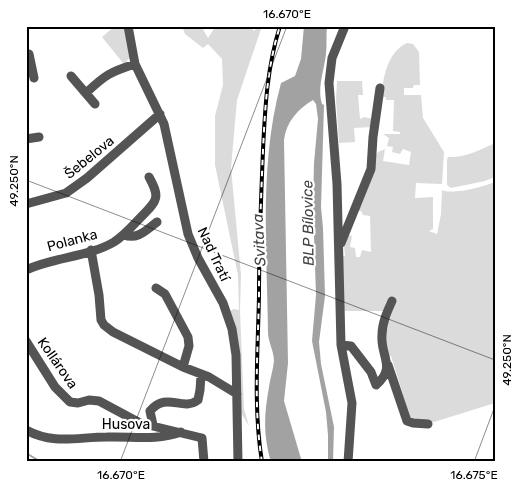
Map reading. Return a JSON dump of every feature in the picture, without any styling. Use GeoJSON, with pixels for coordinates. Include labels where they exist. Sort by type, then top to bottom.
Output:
{"type":"FeatureCollection","features":[{"type":"Feature","properties":{"kind":"street","name":"Nad Tratí"},"geometry":{"type":"LineString","coordinates":[[128,26],[135,64],[164,124],[188,234],[198,258],[223,303],[232,329],[236,355],[238,462]]}},
{"type":"Feature","properties":{"kind":"street"},"geometry":{"type":"LineString","coordinates":[[345,26],[332,58],[329,79],[338,184],[341,344],[352,400],[348,462]]}},
{"type":"Feature","properties":{"kind":"street"},"geometry":{"type":"LineString","coordinates":[[29,54],[29,67],[34,78]]}},
{"type":"Feature","properties":{"kind":"street"},"geometry":{"type":"LineString","coordinates":[[86,93],[105,75],[135,64]]}},
{"type":"Feature","properties":{"kind":"street"},"geometry":{"type":"LineString","coordinates":[[71,76],[95,104]]}},
{"type":"Feature","properties":{"kind":"street"},"geometry":{"type":"LineString","coordinates":[[340,246],[371,169],[380,88]]}},
{"type":"Feature","properties":{"kind":"street","name":"Šebelova"},"geometry":{"type":"LineString","coordinates":[[26,204],[66,193],[87,178],[160,114]]}},
{"type":"Feature","properties":{"kind":"street"},"geometry":{"type":"LineString","coordinates":[[26,139],[39,137]]}},
{"type":"Feature","properties":{"kind":"street","name":"Polanka"},"geometry":{"type":"LineString","coordinates":[[26,270],[42,263],[103,248],[124,235],[151,207],[156,199],[156,189],[149,177]]}},
{"type":"Feature","properties":{"kind":"street","name":"Polanka"},"geometry":{"type":"LineString","coordinates":[[124,235],[131,237],[139,236],[157,222]]}},
{"type":"Feature","properties":{"kind":"street"},"geometry":{"type":"LineString","coordinates":[[91,250],[99,295],[101,320],[104,324],[113,332],[183,367],[208,377],[236,394]]}},
{"type":"Feature","properties":{"kind":"street"},"geometry":{"type":"LineString","coordinates":[[156,288],[165,294],[188,337],[189,346],[183,367]]}},
{"type":"Feature","properties":{"kind":"street"},"geometry":{"type":"LineString","coordinates":[[392,302],[381,336],[388,364],[407,420],[413,423],[428,424]]}},
{"type":"Feature","properties":{"kind":"street","name":"Kollárova"},"geometry":{"type":"LineString","coordinates":[[26,341],[56,387],[70,402],[99,401],[140,423],[180,432]]}},
{"type":"Feature","properties":{"kind":"street"},"geometry":{"type":"LineString","coordinates":[[341,344],[351,346],[371,372],[376,385],[384,378],[388,364]]}},
{"type":"Feature","properties":{"kind":"street"},"geometry":{"type":"LineString","coordinates":[[153,425],[150,411],[156,405],[168,401],[191,404],[198,400],[201,375]]}},
{"type":"Feature","properties":{"kind":"street","name":"Husova"},"geometry":{"type":"LineString","coordinates":[[26,430],[45,438],[57,440],[109,436],[144,438],[169,436],[180,432]]}},
{"type":"Feature","properties":{"kind":"street"},"geometry":{"type":"LineString","coordinates":[[180,432],[202,438],[204,462]]}},
{"type":"Feature","properties":{"kind":"shaded area"},"geometry":{"type":"Polygon","coordinates":[[[115,26],[124,26],[130,57],[123,63],[102,37],[115,26]]]}},
{"type":"Feature","properties":{"kind":"shaded area"},"geometry":{"type":"Polygon","coordinates":[[[182,26],[201,26],[208,38],[216,26],[252,26],[253,31],[262,26],[237,100],[231,168],[241,275],[240,311],[244,409],[249,426],[241,413],[230,311],[234,309],[239,310],[238,275],[215,165],[215,116],[223,85],[222,59],[208,44],[203,48],[185,34],[182,26]]]}},
{"type":"Feature","properties":{"kind":"shaded area"},"geometry":{"type":"Polygon","coordinates":[[[304,26],[327,26],[326,54],[320,92],[322,104],[324,105],[321,207],[325,296],[319,342],[321,364],[334,427],[333,462],[328,462],[326,412],[312,341],[316,295],[313,207],[314,163],[318,119],[316,104],[313,100],[302,108],[290,122],[284,140],[288,363],[284,401],[302,462],[271,462],[265,424],[267,397],[274,361],[268,332],[267,175],[274,114],[281,83],[295,76],[301,59],[304,26]]]}},
{"type":"Feature","properties":{"kind":"shaded area"},"geometry":{"type":"Polygon","coordinates":[[[407,43],[413,44],[419,52],[420,85],[414,85],[413,88],[404,88],[404,95],[421,95],[423,118],[444,152],[442,184],[416,183],[415,198],[433,197],[433,229],[429,231],[437,234],[441,214],[442,190],[460,191],[495,182],[495,403],[434,422],[411,420],[391,356],[387,356],[384,344],[389,302],[386,302],[384,311],[343,311],[343,256],[345,256],[344,246],[348,235],[352,236],[350,247],[355,248],[356,257],[360,257],[362,250],[371,252],[370,216],[363,215],[361,211],[357,211],[375,157],[378,152],[385,149],[383,161],[409,165],[411,152],[403,149],[400,154],[392,152],[393,147],[387,146],[389,138],[383,134],[400,134],[400,132],[393,131],[394,100],[386,100],[386,97],[382,97],[387,66],[395,52],[407,43]]]}},
{"type":"Feature","properties":{"kind":"shaded area"},"geometry":{"type":"Polygon","coordinates":[[[337,81],[362,81],[363,95],[358,95],[360,119],[364,117],[373,119],[372,127],[354,128],[355,142],[339,143],[336,100],[337,81]]]}},
{"type":"Feature","properties":{"kind":"shaded area"},"geometry":{"type":"Polygon","coordinates":[[[495,143],[495,177],[451,188],[447,185],[448,157],[466,155],[495,143]]]}},
{"type":"Feature","properties":{"kind":"waterway"},"geometry":{"type":"LineString","coordinates":[[26,453],[41,462]]}},
{"type":"Feature","properties":{"kind":"railway"},"geometry":{"type":"LineString","coordinates":[[262,462],[259,441],[257,378],[262,168],[267,88],[280,26]]}},
{"type":"Feature","properties":{"kind":"water label","name":"BLP Bílovice"},"geometry":{"type":"Point","coordinates":[308,223]}},
{"type":"Feature","properties":{"kind":"water label","name":"Svitava"},"geometry":{"type":"Point","coordinates":[259,240]}}]}
